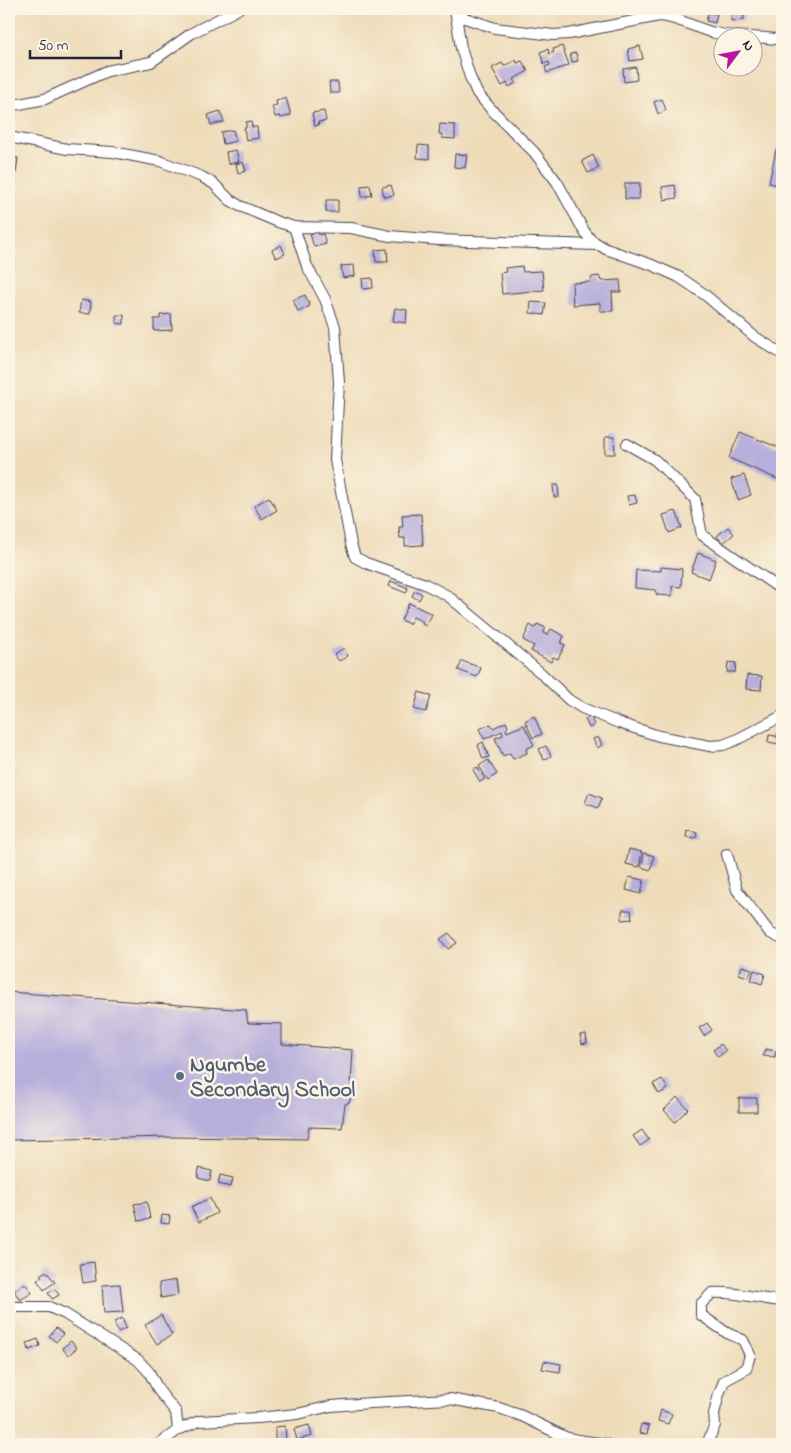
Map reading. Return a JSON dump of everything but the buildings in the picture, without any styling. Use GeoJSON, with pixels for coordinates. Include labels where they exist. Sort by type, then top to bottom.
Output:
{"type":"FeatureCollection","features":[{"type":"Feature","properties":{"kind":"street"},"geometry":{"type":"LineString","coordinates":[[9,106],[45,99],[108,72],[151,62],[192,33],[238,9]]}},
{"type":"Feature","properties":{"kind":"street"},"geometry":{"type":"LineString","coordinates":[[456,12],[495,28],[553,35],[569,34],[658,16],[669,16],[713,33],[737,37],[766,37],[782,40]]}},
{"type":"Feature","properties":{"kind":"street"},"geometry":{"type":"LineString","coordinates":[[456,12],[461,48],[477,93],[534,152],[557,182],[591,240],[606,249],[680,277],[755,336],[782,354]]}},
{"type":"Feature","properties":{"kind":"street"},"geometry":{"type":"LineString","coordinates":[[9,136],[68,149],[113,152],[187,170],[207,179],[230,200],[240,206],[294,227],[351,228],[383,235],[438,240],[597,244]]}},
{"type":"Feature","properties":{"kind":"street"},"geometry":{"type":"LineString","coordinates":[[294,227],[307,266],[325,299],[334,327],[339,382],[335,460],[355,557],[366,564],[425,584],[448,596],[541,673],[572,702],[619,723],[659,736],[710,746],[723,745],[736,740],[782,716]]}},
{"type":"Feature","properties":{"kind":"street"},"geometry":{"type":"LineString","coordinates":[[627,444],[655,460],[696,499],[702,535],[782,590]]}},
{"type":"Feature","properties":{"kind":"street"},"geometry":{"type":"LineString","coordinates":[[727,854],[737,890],[770,933],[782,940]]}},
{"type":"Feature","properties":{"kind":"street"},"geometry":{"type":"LineString","coordinates":[[707,1444],[715,1425],[714,1414],[724,1381],[746,1369],[750,1355],[742,1340],[727,1333],[701,1316],[701,1304],[712,1293],[725,1292],[765,1300],[782,1301]]}},
{"type":"Feature","properties":{"kind":"street"},"geometry":{"type":"LineString","coordinates":[[9,1307],[49,1307],[65,1314],[138,1360],[149,1372],[159,1391],[176,1412],[178,1430]]}},
{"type":"Feature","properties":{"kind":"street"},"geometry":{"type":"LineString","coordinates":[[159,1444],[178,1430],[199,1421],[287,1415],[331,1406],[450,1399],[499,1408],[522,1416],[557,1439],[606,1444]]}},
{"type":"Feature","properties":{"kind":"place","name":"Ngumbe Secondary School"},"geometry":{"type":"Point","coordinates":[180,1076]}}]}
